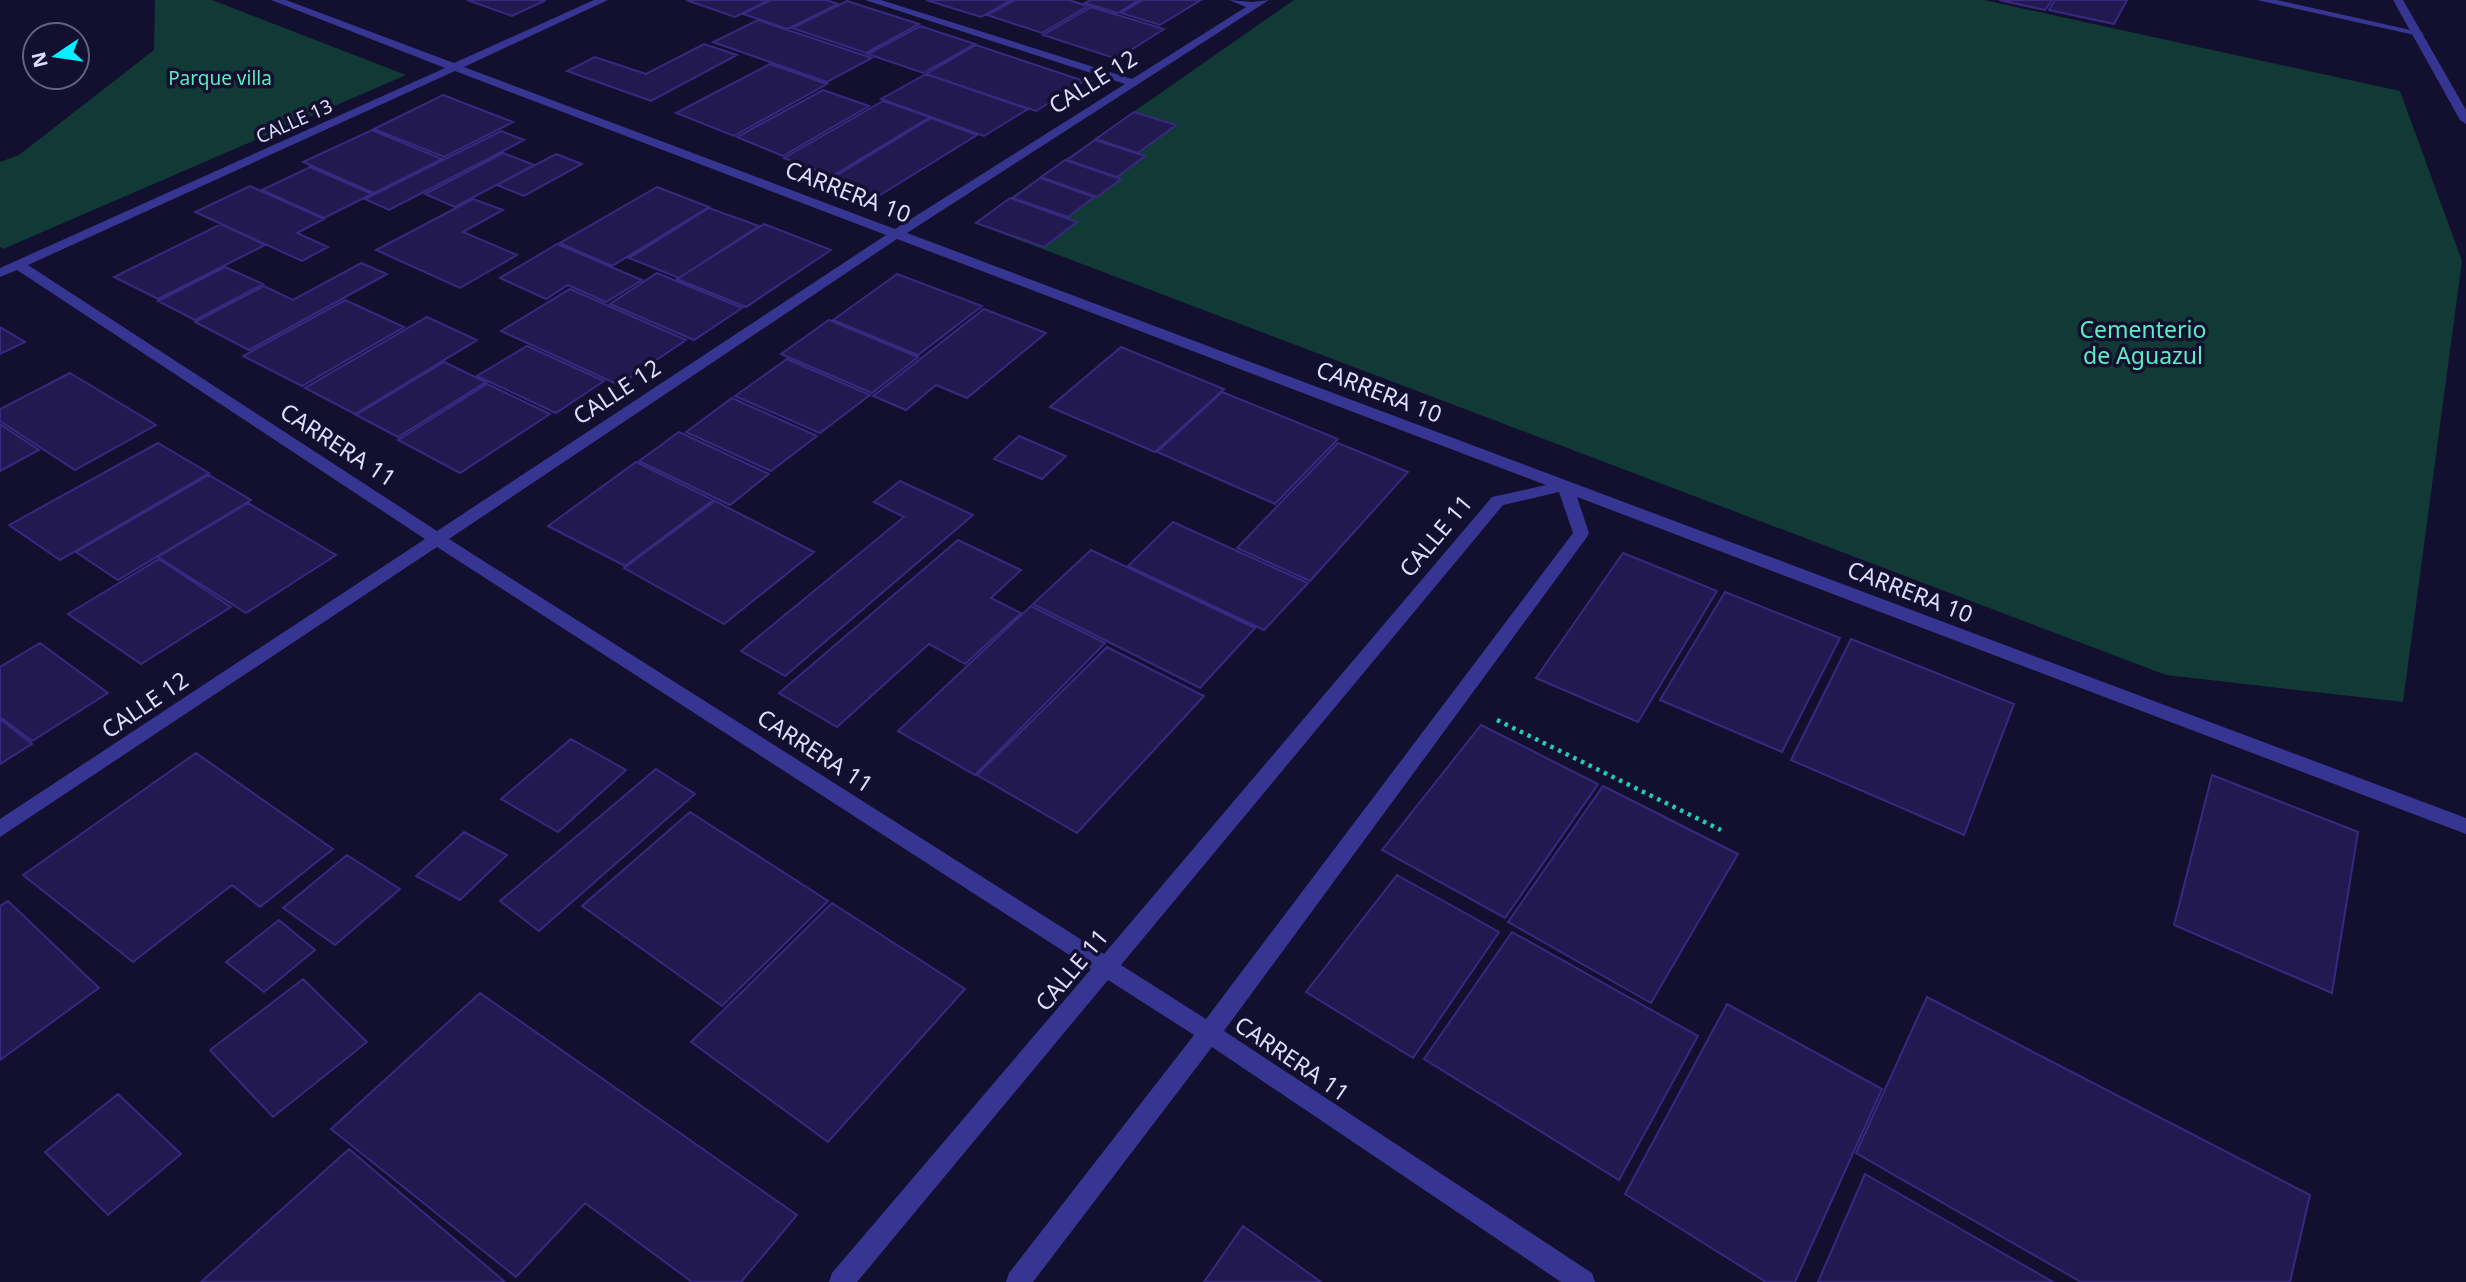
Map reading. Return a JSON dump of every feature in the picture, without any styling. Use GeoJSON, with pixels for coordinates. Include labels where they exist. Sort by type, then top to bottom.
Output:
{"type":"FeatureCollection","features":[{"type":"Feature","properties":{"kind":"street","name":"CALLE 13"},"geometry":{"type":"LineString","coordinates":[[0,273],[603,0]]}},
{"type":"Feature","properties":{"kind":"street"},"geometry":{"type":"LineString","coordinates":[[870,0],[1134,83]]}},
{"type":"Feature","properties":{"kind":"street"},"geometry":{"type":"LineString","coordinates":[[1234,0],[1260,3]]}},
{"type":"Feature","properties":{"kind":"street"},"geometry":{"type":"LineString","coordinates":[[2262,0],[2419,33]]}},
{"type":"Feature","properties":{"kind":"street"},"geometry":{"type":"LineString","coordinates":[[2398,0],[2466,120]]}},
{"type":"Feature","properties":{"kind":"street","name":"CARRERA 10"},"geometry":{"type":"LineString","coordinates":[[284,1],[2466,826]]}},
{"type":"Feature","properties":{"kind":"street","name":"CALLE 12"},"geometry":{"type":"LineString","coordinates":[[0,829],[897,234],[1260,3]]}},
{"type":"Feature","properties":{"kind":"street","name":"CARRERA 11"},"geometry":{"type":"LineString","coordinates":[[18,265],[436,538],[1209,1033],[1583,1282]]}},
{"type":"Feature","properties":{"kind":"street"},"geometry":{"type":"LineString","coordinates":[[1018,1282],[1209,1033],[1581,533],[1565,486]]}},
{"type":"Feature","properties":{"kind":"street","name":"CALLE 11"},"geometry":{"type":"LineString","coordinates":[[841,1282],[1498,501],[1565,486]]}},
{"type":"Feature","properties":{"kind":"path"},"geometry":{"type":"LineString","coordinates":[[1456,700],[1721,831]]}},
{"type":"Feature","properties":{"kind":"green space","name":"Parque villa"},"geometry":{"type":"Polygon","coordinates":[[[155,0],[212,0],[406,75],[3,249],[0,247],[0,162],[19,155],[154,50],[155,0]]]}},
{"type":"Feature","properties":{"kind":"green space","name":"Cementerio de Aguazul"},"geometry":{"type":"Polygon","coordinates":[[[1294,0],[1984,0],[2400,91],[2462,261],[2403,702],[2166,675],[974,223],[1294,0]]]}},
{"type":"Feature","properties":{"kind":"building"},"geometry":{"type":"Polygon","coordinates":[[[467,0],[546,0],[512,16],[467,0]]]}},
{"type":"Feature","properties":{"kind":"building"},"geometry":{"type":"Polygon","coordinates":[[[686,0],[769,0],[735,17],[686,0]]]}},
{"type":"Feature","properties":{"kind":"building"},"geometry":{"type":"Polygon","coordinates":[[[771,0],[826,0],[838,4],[788,29],[743,14],[771,0]]]}},
{"type":"Feature","properties":{"kind":"building"},"geometry":{"type":"Polygon","coordinates":[[[926,0],[1011,0],[981,17],[926,0]]]}},
{"type":"Feature","properties":{"kind":"building"},"geometry":{"type":"Polygon","coordinates":[[[1015,0],[1069,0],[1088,6],[1042,33],[987,15],[1015,0]]]}},
{"type":"Feature","properties":{"kind":"building"},"geometry":{"type":"Polygon","coordinates":[[[1091,0],[1139,0],[1118,13],[1085,3],[1091,0]]]}},
{"type":"Feature","properties":{"kind":"building"},"geometry":{"type":"Polygon","coordinates":[[[1143,0],[1201,0],[1160,25],[1121,13],[1143,0]]]}},
{"type":"Feature","properties":{"kind":"building"},"geometry":{"type":"Polygon","coordinates":[[[1999,0],[2052,0],[2045,10],[1999,0]]]}},
{"type":"Feature","properties":{"kind":"building"},"geometry":{"type":"Polygon","coordinates":[[[2055,0],[2127,0],[2114,24],[2049,10],[2055,0]]]}},
{"type":"Feature","properties":{"kind":"building"},"geometry":{"type":"Polygon","coordinates":[[[847,1],[919,24],[866,53],[792,28],[847,1]]]}},
{"type":"Feature","properties":{"kind":"building"},"geometry":{"type":"Polygon","coordinates":[[[1091,7],[1164,29],[1117,59],[1043,35],[1091,7]]]}},
{"type":"Feature","properties":{"kind":"building"},"geometry":{"type":"Polygon","coordinates":[[[758,20],[872,58],[827,82],[713,42],[758,20]]]}},
{"type":"Feature","properties":{"kind":"building"},"geometry":{"type":"Polygon","coordinates":[[[920,26],[975,44],[923,73],[868,54],[920,26]]]}},
{"type":"Feature","properties":{"kind":"building"},"geometry":{"type":"Polygon","coordinates":[[[704,44],[737,55],[651,101],[567,71],[595,57],[646,74],[704,44]]]}},
{"type":"Feature","properties":{"kind":"building"},"geometry":{"type":"Polygon","coordinates":[[[976,45],[1084,81],[1036,111],[926,74],[976,45]]]}},
{"type":"Feature","properties":{"kind":"building"},"geometry":{"type":"Polygon","coordinates":[[[770,64],[827,84],[734,136],[676,113],[770,64]]]}},
{"type":"Feature","properties":{"kind":"building"},"geometry":{"type":"Polygon","coordinates":[[[926,74],[1028,109],[984,136],[881,99],[926,74]]]}},
{"type":"Feature","properties":{"kind":"building"},"geometry":{"type":"Polygon","coordinates":[[[823,90],[869,106],[783,156],[737,137],[823,90]]]}},
{"type":"Feature","properties":{"kind":"building"},"geometry":{"type":"Polygon","coordinates":[[[443,95],[513,122],[444,157],[374,129],[443,95]]]}},
{"type":"Feature","properties":{"kind":"building"},"geometry":{"type":"Polygon","coordinates":[[[883,101],[930,117],[832,176],[784,158],[883,101]]]}},
{"type":"Feature","properties":{"kind":"building"},"geometry":{"type":"Polygon","coordinates":[[[1134,112],[1176,125],[1138,153],[1096,139],[1134,112]]]}},
{"type":"Feature","properties":{"kind":"building"},"geometry":{"type":"Polygon","coordinates":[[[931,118],[977,135],[877,197],[831,179],[931,118]]]}},
{"type":"Feature","properties":{"kind":"building"},"geometry":{"type":"Polygon","coordinates":[[[372,130],[442,159],[374,193],[303,162],[372,130]]]}},
{"type":"Feature","properties":{"kind":"building"},"geometry":{"type":"Polygon","coordinates":[[[501,131],[524,140],[389,210],[365,199],[501,131]]]}},
{"type":"Feature","properties":{"kind":"building"},"geometry":{"type":"Polygon","coordinates":[[[1095,140],[1145,156],[1117,177],[1067,160],[1095,140]]]}},
{"type":"Feature","properties":{"kind":"building"},"geometry":{"type":"Polygon","coordinates":[[[503,153],[534,165],[455,207],[425,194],[503,153]]]}},
{"type":"Feature","properties":{"kind":"building"},"geometry":{"type":"Polygon","coordinates":[[[556,154],[582,164],[524,196],[497,185],[556,154]]]}},
{"type":"Feature","properties":{"kind":"building"},"geometry":{"type":"Polygon","coordinates":[[[1065,160],[1121,179],[1097,197],[1041,177],[1065,160]]]}},
{"type":"Feature","properties":{"kind":"building"},"geometry":{"type":"Polygon","coordinates":[[[310,167],[372,194],[324,218],[262,190],[310,167]]]}},
{"type":"Feature","properties":{"kind":"building"},"geometry":{"type":"Polygon","coordinates":[[[1040,178],[1094,197],[1068,217],[1013,198],[1040,178]]]}},
{"type":"Feature","properties":{"kind":"building"},"geometry":{"type":"Polygon","coordinates":[[[250,186],[324,219],[297,233],[328,247],[302,261],[195,212],[250,186]]]}},
{"type":"Feature","properties":{"kind":"building"},"geometry":{"type":"Polygon","coordinates":[[[657,187],[709,207],[612,266],[560,243],[657,187]]]}},
{"type":"Feature","properties":{"kind":"building"},"geometry":{"type":"Polygon","coordinates":[[[1010,198],[1077,222],[1044,247],[976,223],[1010,198]]]}},
{"type":"Feature","properties":{"kind":"building"},"geometry":{"type":"Polygon","coordinates":[[[473,199],[503,210],[463,232],[517,255],[460,288],[376,250],[473,199]]]}},
{"type":"Feature","properties":{"kind":"building"},"geometry":{"type":"Polygon","coordinates":[[[709,208],[759,226],[679,278],[629,258],[709,208]]]}},
{"type":"Feature","properties":{"kind":"building"},"geometry":{"type":"Polygon","coordinates":[[[221,224],[265,245],[158,299],[114,277],[221,224]]]}},
{"type":"Feature","properties":{"kind":"building"},"geometry":{"type":"Polygon","coordinates":[[[764,224],[831,250],[746,307],[677,279],[764,224]]]}},
{"type":"Feature","properties":{"kind":"building"},"geometry":{"type":"Polygon","coordinates":[[[557,244],[642,280],[606,302],[568,285],[546,299],[500,278],[557,244]]]}},
{"type":"Feature","properties":{"kind":"building"},"geometry":{"type":"Polygon","coordinates":[[[361,263],[387,274],[249,350],[195,322],[264,286],[293,300],[361,263]]]}},
{"type":"Feature","properties":{"kind":"building"},"geometry":{"type":"Polygon","coordinates":[[[225,267],[263,284],[195,320],[158,301],[225,267]]]}},
{"type":"Feature","properties":{"kind":"building"},"geometry":{"type":"Polygon","coordinates":[[[657,273],[742,308],[694,340],[610,304],[657,273]]]}},
{"type":"Feature","properties":{"kind":"building"},"geometry":{"type":"Polygon","coordinates":[[[897,274],[982,306],[918,355],[833,320],[897,274]]]}},
{"type":"Feature","properties":{"kind":"building"},"geometry":{"type":"Polygon","coordinates":[[[570,289],[686,340],[619,385],[501,331],[570,289]]]}},
{"type":"Feature","properties":{"kind":"building"},"geometry":{"type":"Polygon","coordinates":[[[345,300],[404,327],[302,386],[243,356],[345,300]]]}},
{"type":"Feature","properties":{"kind":"building"},"geometry":{"type":"Polygon","coordinates":[[[984,309],[1046,333],[967,398],[936,385],[906,410],[873,396],[984,309]]]}},
{"type":"Feature","properties":{"kind":"building"},"geometry":{"type":"Polygon","coordinates":[[[427,317],[477,340],[355,414],[305,388],[427,317]]]}},
{"type":"Feature","properties":{"kind":"building"},"geometry":{"type":"Polygon","coordinates":[[[829,320],[918,357],[872,393],[781,354],[829,320]]]}},
{"type":"Feature","properties":{"kind":"building"},"geometry":{"type":"Polygon","coordinates":[[[0,327],[25,342],[0,354],[0,327]]]}},
{"type":"Feature","properties":{"kind":"building"},"geometry":{"type":"Polygon","coordinates":[[[527,346],[604,381],[556,413],[477,376],[527,346]]]}},
{"type":"Feature","properties":{"kind":"building"},"geometry":{"type":"Polygon","coordinates":[[[1121,347],[1224,389],[1155,452],[1050,407],[1121,347]]]}},
{"type":"Feature","properties":{"kind":"building"},"geometry":{"type":"Polygon","coordinates":[[[787,359],[870,395],[820,433],[735,396],[787,359]]]}},
{"type":"Feature","properties":{"kind":"building"},"geometry":{"type":"Polygon","coordinates":[[[444,362],[486,382],[398,437],[356,415],[444,362]]]}},
{"type":"Feature","properties":{"kind":"building"},"geometry":{"type":"Polygon","coordinates":[[[70,373],[156,425],[75,470],[0,421],[0,409],[70,373]]]}},
{"type":"Feature","properties":{"kind":"building"},"geometry":{"type":"Polygon","coordinates":[[[487,384],[550,414],[460,473],[398,440],[487,384]]]}},
{"type":"Feature","properties":{"kind":"building"},"geometry":{"type":"Polygon","coordinates":[[[1222,392],[1338,439],[1275,504],[1157,452],[1222,392]]]}},
{"type":"Feature","properties":{"kind":"building"},"geometry":{"type":"Polygon","coordinates":[[[732,398],[817,436],[771,471],[686,432],[732,398]]]}},
{"type":"Feature","properties":{"kind":"building"},"geometry":{"type":"Polygon","coordinates":[[[0,424],[39,450],[0,471],[0,424]]]}},
{"type":"Feature","properties":{"kind":"building"},"geometry":{"type":"Polygon","coordinates":[[[679,432],[769,474],[730,505],[639,461],[679,432]]]}},
{"type":"Feature","properties":{"kind":"building"},"geometry":{"type":"Polygon","coordinates":[[[1019,436],[1066,456],[1042,479],[994,459],[1019,436]]]}},
{"type":"Feature","properties":{"kind":"building"},"geometry":{"type":"Polygon","coordinates":[[[158,443],[209,473],[60,560],[9,525],[158,443]]]}},
{"type":"Feature","properties":{"kind":"building"},"geometry":{"type":"Polygon","coordinates":[[[1338,443],[1408,472],[1310,581],[1237,548],[1338,443]]]}},
{"type":"Feature","properties":{"kind":"building"},"geometry":{"type":"Polygon","coordinates":[[[636,462],[713,500],[625,566],[548,526],[636,462]]]}},
{"type":"Feature","properties":{"kind":"building"},"geometry":{"type":"Polygon","coordinates":[[[209,475],[251,500],[118,580],[76,552],[209,475]]]}},
{"type":"Feature","properties":{"kind":"building"},"geometry":{"type":"Polygon","coordinates":[[[900,481],[973,515],[785,676],[741,651],[904,517],[874,502],[900,481]]]}},
{"type":"Feature","properties":{"kind":"building"},"geometry":{"type":"Polygon","coordinates":[[[715,501],[814,552],[724,624],[624,568],[715,501]]]}},
{"type":"Feature","properties":{"kind":"building"},"geometry":{"type":"Polygon","coordinates":[[[248,503],[336,555],[246,613],[158,557],[248,503]]]}},
{"type":"Feature","properties":{"kind":"building"},"geometry":{"type":"Polygon","coordinates":[[[1173,522],[1308,583],[1264,630],[1128,566],[1173,522]]]}},
{"type":"Feature","properties":{"kind":"building"},"geometry":{"type":"Polygon","coordinates":[[[958,540],[1021,570],[991,598],[1021,613],[965,664],[929,644],[837,727],[779,693],[958,540]]]}},
{"type":"Feature","properties":{"kind":"building"},"geometry":{"type":"Polygon","coordinates":[[[1091,550],[1255,628],[1200,688],[1033,604],[1091,550]]]}},
{"type":"Feature","properties":{"kind":"building"},"geometry":{"type":"Polygon","coordinates":[[[1623,553],[1717,591],[1638,722],[1536,678],[1623,553]]]}},
{"type":"Feature","properties":{"kind":"building"},"geometry":{"type":"Polygon","coordinates":[[[159,559],[231,607],[141,664],[68,614],[159,559]]]}},
{"type":"Feature","properties":{"kind":"building"},"geometry":{"type":"Polygon","coordinates":[[[1725,592],[1840,638],[1782,752],[1660,700],[1725,592]]]}},
{"type":"Feature","properties":{"kind":"building"},"geometry":{"type":"Polygon","coordinates":[[[1031,606],[1105,643],[975,775],[898,731],[1031,606]]]}},
{"type":"Feature","properties":{"kind":"building"},"geometry":{"type":"Polygon","coordinates":[[[1851,639],[2014,704],[1964,835],[1791,760],[1851,639]]]}},
{"type":"Feature","properties":{"kind":"building"},"geometry":{"type":"Polygon","coordinates":[[[40,643],[108,693],[32,741],[0,717],[0,667],[40,643]]]}},
{"type":"Feature","properties":{"kind":"building"},"geometry":{"type":"Polygon","coordinates":[[[1107,647],[1204,696],[1077,833],[977,775],[1107,647]]]}},
{"type":"Feature","properties":{"kind":"building"},"geometry":{"type":"Polygon","coordinates":[[[0,719],[32,744],[0,764],[0,719]]]}},
{"type":"Feature","properties":{"kind":"building"},"geometry":{"type":"Polygon","coordinates":[[[1481,725],[1598,784],[1505,918],[1382,850],[1481,725]]]}},
{"type":"Feature","properties":{"kind":"building"},"geometry":{"type":"Polygon","coordinates":[[[571,739],[626,770],[558,832],[501,799],[571,739]]]}},
{"type":"Feature","properties":{"kind":"building"},"geometry":{"type":"Polygon","coordinates":[[[196,753],[333,849],[260,907],[232,885],[133,962],[23,875],[196,753]]]}},
{"type":"Feature","properties":{"kind":"building"},"geometry":{"type":"Polygon","coordinates":[[[656,769],[695,794],[539,931],[500,901],[656,769]]]}},
{"type":"Feature","properties":{"kind":"building"},"geometry":{"type":"Polygon","coordinates":[[[2212,775],[2358,832],[2332,993],[2174,925],[2212,775]]]}},
{"type":"Feature","properties":{"kind":"building"},"geometry":{"type":"Polygon","coordinates":[[[1603,786],[1738,854],[1651,1003],[1508,922],[1603,786]]]}},
{"type":"Feature","properties":{"kind":"building"},"geometry":{"type":"Polygon","coordinates":[[[690,812],[828,901],[722,1006],[582,906],[690,812]]]}},
{"type":"Feature","properties":{"kind":"building"},"geometry":{"type":"Polygon","coordinates":[[[464,832],[507,855],[460,900],[416,876],[464,832]]]}},
{"type":"Feature","properties":{"kind":"building"},"geometry":{"type":"Polygon","coordinates":[[[347,855],[400,889],[335,945],[283,908],[347,855]]]}},
{"type":"Feature","properties":{"kind":"building"},"geometry":{"type":"Polygon","coordinates":[[[1397,875],[1499,932],[1413,1058],[1306,992],[1397,875]]]}},
{"type":"Feature","properties":{"kind":"building"},"geometry":{"type":"Polygon","coordinates":[[[8,901],[99,988],[0,1060],[0,906],[8,901]]]}},
{"type":"Feature","properties":{"kind":"building"},"geometry":{"type":"Polygon","coordinates":[[[832,903],[965,989],[828,1142],[691,1042],[832,903]]]}},
{"type":"Feature","properties":{"kind":"building"},"geometry":{"type":"Polygon","coordinates":[[[279,920],[315,950],[264,992],[226,962],[279,920]]]}},
{"type":"Feature","properties":{"kind":"building"},"geometry":{"type":"Polygon","coordinates":[[[1512,932],[1698,1036],[1619,1180],[1424,1059],[1512,932]]]}},
{"type":"Feature","properties":{"kind":"building"},"geometry":{"type":"Polygon","coordinates":[[[303,979],[367,1042],[273,1117],[210,1050],[303,979]]]}},
{"type":"Feature","properties":{"kind":"building"},"geometry":{"type":"Polygon","coordinates":[[[480,993],[797,1215],[741,1282],[692,1282],[585,1203],[516,1277],[331,1129],[480,993]]]}},
{"type":"Feature","properties":{"kind":"building"},"geometry":{"type":"Polygon","coordinates":[[[1927,997],[2310,1195],[2290,1282],[2081,1282],[1856,1153],[1927,997]]]}},
{"type":"Feature","properties":{"kind":"building"},"geometry":{"type":"Polygon","coordinates":[[[1727,1004],[1882,1089],[1795,1282],[1766,1282],[1625,1194],[1727,1004]]]}},
{"type":"Feature","properties":{"kind":"building"},"geometry":{"type":"Polygon","coordinates":[[[118,1094],[181,1154],[108,1215],[45,1152],[118,1094]]]}},
{"type":"Feature","properties":{"kind":"building"},"geometry":{"type":"Polygon","coordinates":[[[349,1149],[505,1282],[201,1282],[349,1149]]]}},
{"type":"Feature","properties":{"kind":"building"},"geometry":{"type":"Polygon","coordinates":[[[1865,1174],[2053,1282],[1818,1282],[1865,1174]]]}},
{"type":"Feature","properties":{"kind":"building"},"geometry":{"type":"Polygon","coordinates":[[[1243,1226],[1321,1282],[1204,1282],[1243,1226]]]}}]}
